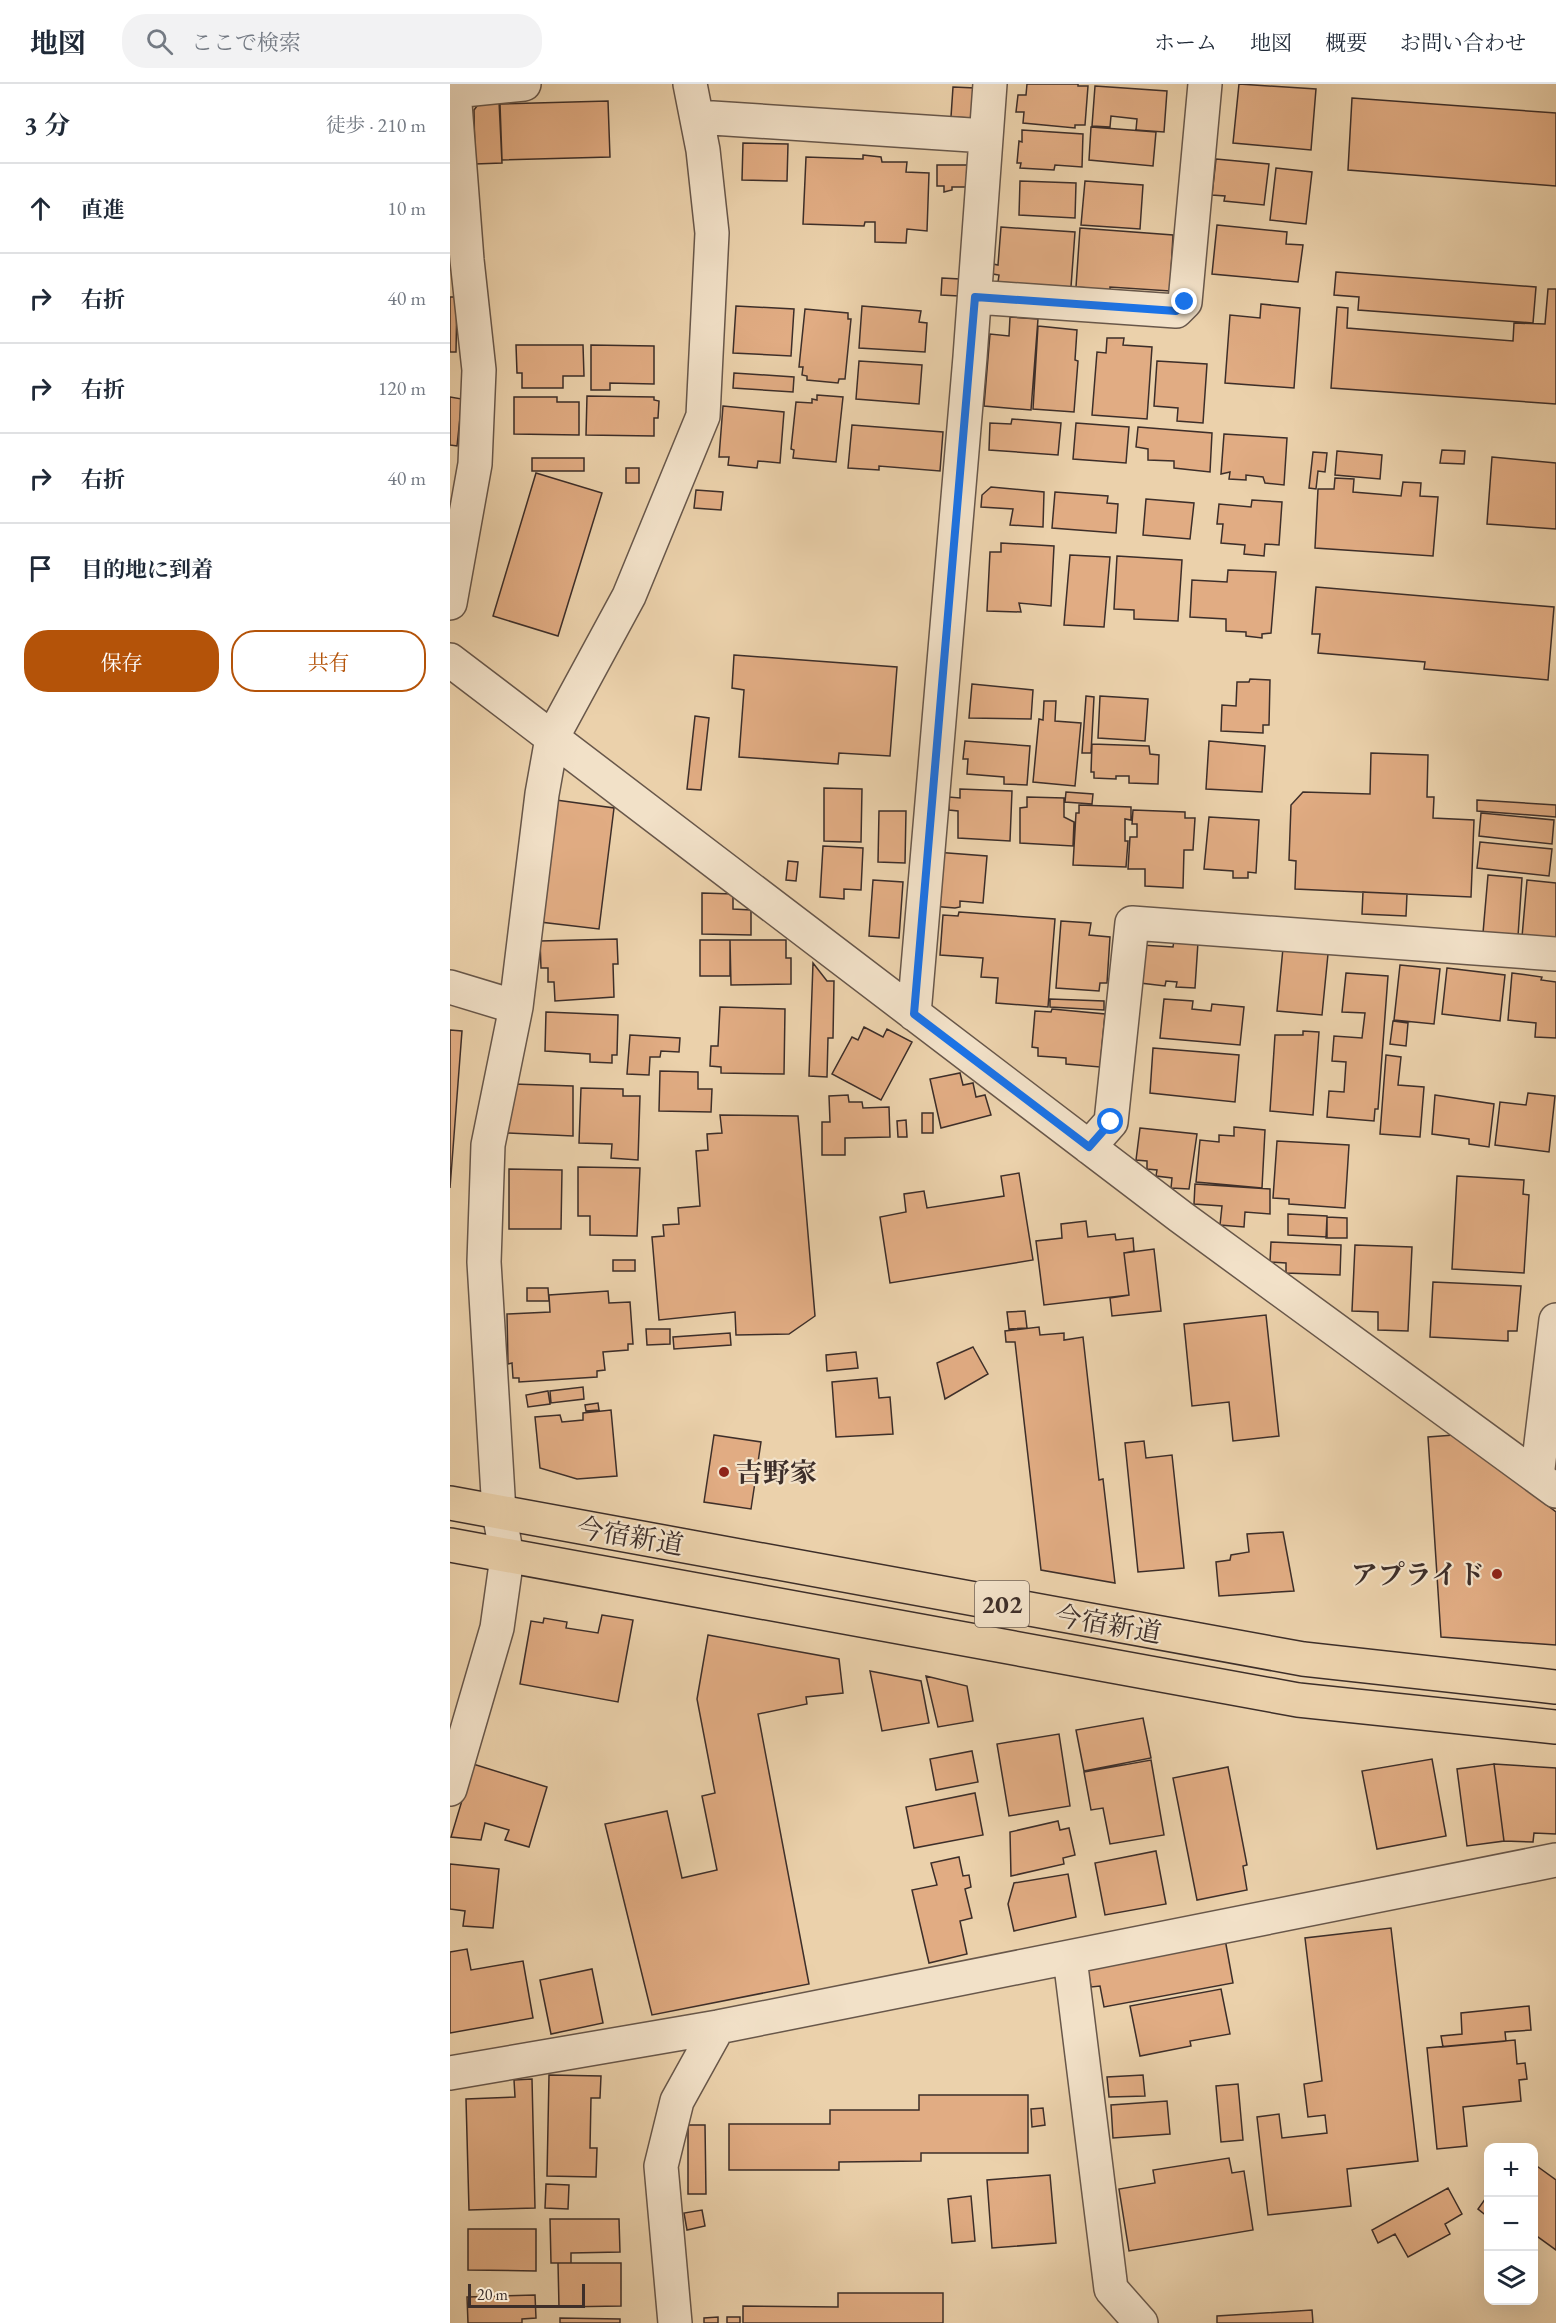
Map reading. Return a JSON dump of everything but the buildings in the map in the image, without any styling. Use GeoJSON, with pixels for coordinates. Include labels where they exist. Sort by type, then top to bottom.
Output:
{"type":"FeatureCollection","features":[{"type":"Feature","properties":{"kind":"highway","name":"今宿新道"},"geometry":{"type":"LineString","coordinates":[[450,1503],[1303,1659],[1556,1688]]}},
{"type":"Feature","properties":{"kind":"highway","name":"今宿新道"},"geometry":{"type":"LineString","coordinates":[[450,1545],[1298,1700],[1556,1726]]}},
{"type":"Feature","properties":{"kind":"street"},"geometry":{"type":"LineString","coordinates":[[450,603],[475,464],[479,370],[467,260],[453,88],[524,84]]}},
{"type":"Feature","properties":{"kind":"street"},"geometry":{"type":"LineString","coordinates":[[450,1789],[497,1628],[507,1557],[499,1512],[484,1262],[488,1145],[516,1007],[542,794],[552,738],[629,596],[703,416],[712,233],[703,150],[690,84]]}},
{"type":"Feature","properties":{"kind":"street"},"geometry":{"type":"LineString","coordinates":[[914,1014],[975,297],[990,84]]}},
{"type":"Feature","properties":{"kind":"street"},"geometry":{"type":"LineString","coordinates":[[975,297],[1176,311],[1185,302],[1205,84]]}},
{"type":"Feature","properties":{"kind":"street"},"geometry":{"type":"LineString","coordinates":[[697,117],[986,136]]}},
{"type":"Feature","properties":{"kind":"street"},"geometry":{"type":"LineString","coordinates":[[450,660],[1181,1217],[1547,1484]]}},
{"type":"Feature","properties":{"kind":"street"},"geometry":{"type":"LineString","coordinates":[[1089,1147],[1111,1122],[1132,923],[1556,954]]}},
{"type":"Feature","properties":{"kind":"street"},"geometry":{"type":"LineString","coordinates":[[450,987],[516,1007]]}},
{"type":"Feature","properties":{"kind":"street"},"geometry":{"type":"LineString","coordinates":[[1547,1484],[1556,1320]]}},
{"type":"Feature","properties":{"kind":"street"},"geometry":{"type":"LineString","coordinates":[[450,2073],[718,2026],[1556,1860]]}},
{"type":"Feature","properties":{"kind":"street"},"geometry":{"type":"LineString","coordinates":[[1070,1958],[1111,2289],[1141,2323]]}},
{"type":"Feature","properties":{"kind":"street"},"geometry":{"type":"LineString","coordinates":[[675,2323],[661,2166],[677,2101],[718,2026]]}},
{"type":"Feature","properties":{"kind":"place","name":"吉野家"},"geometry":{"type":"Point","coordinates":[724,1472]}},
{"type":"Feature","properties":{"kind":"place","name":"アプライド"},"geometry":{"type":"Point","coordinates":[1497,1574]}},
{"type":"Feature","properties":{"kind":"route"},"geometry":{"type":"LineString","coordinates":[[1111,1122],[1089,1147],[914,1014],[975,297],[1176,311],[1185,302]]}}]}
